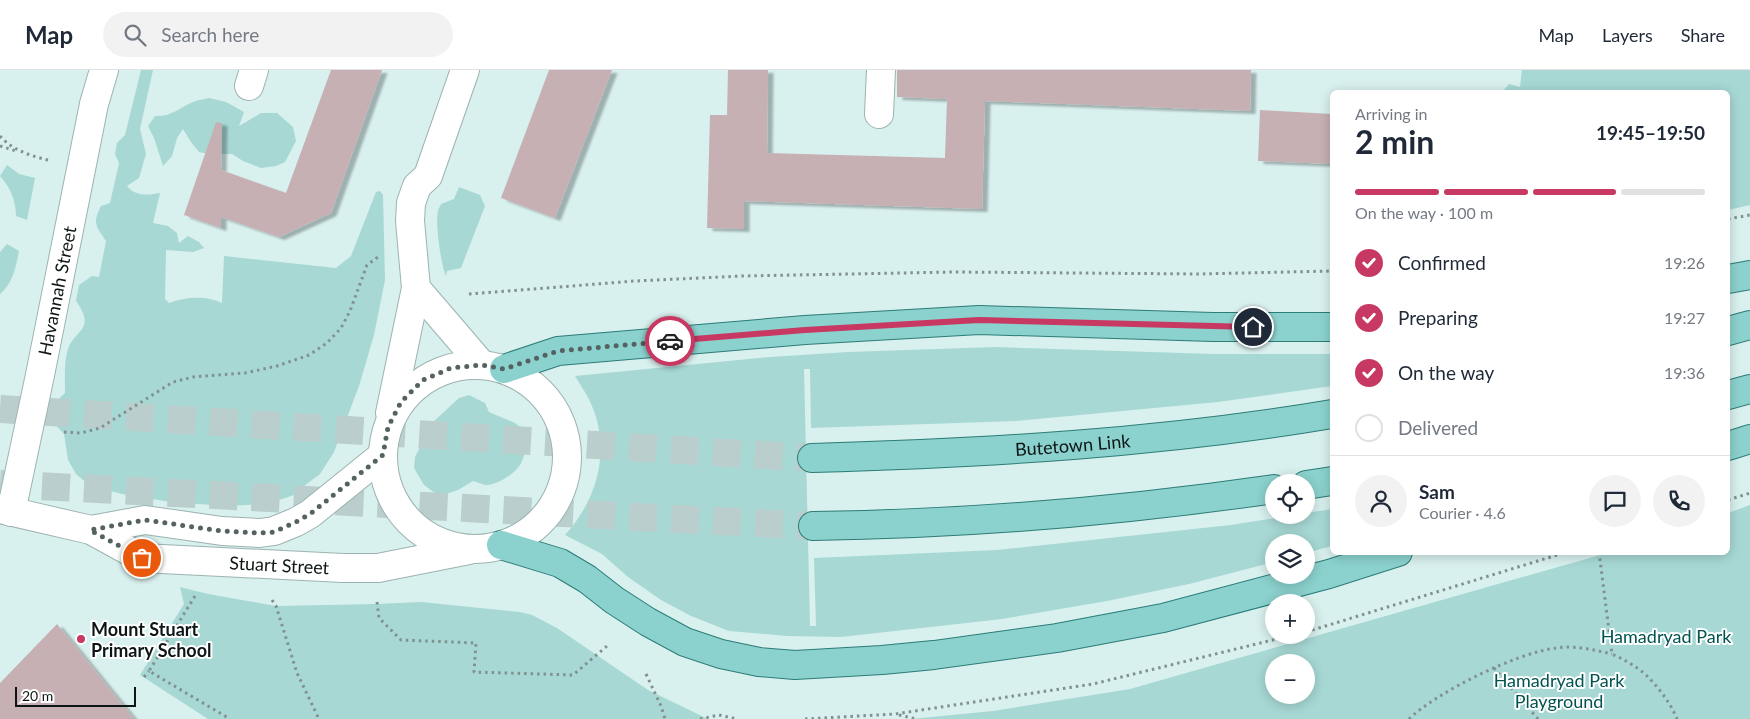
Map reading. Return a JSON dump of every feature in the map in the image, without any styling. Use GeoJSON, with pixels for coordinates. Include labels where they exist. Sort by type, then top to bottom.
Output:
{"type":"FeatureCollection","features":[{"type":"Feature","properties":{"kind":"main road"},"geometry":{"type":"LineString","coordinates":[[1730,279],[1750,274]]}},
{"type":"Feature","properties":{"kind":"main road"},"geometry":{"type":"LineString","coordinates":[[493,367],[558,351],[805,330],[979,320],[1330,327]]}},
{"type":"Feature","properties":{"kind":"main road"},"geometry":{"type":"LineString","coordinates":[[1730,330],[1750,325]]}},
{"type":"Feature","properties":{"kind":"main road"},"geometry":{"type":"LineString","coordinates":[[1730,394],[1750,389]]}},
{"type":"Feature","properties":{"kind":"main road","name":"Butetown Link"},"geometry":{"type":"LineString","coordinates":[[812,458],[940,454],[1083,444],[1330,414]]}},
{"type":"Feature","properties":{"kind":"main road"},"geometry":{"type":"LineString","coordinates":[[1730,445],[1750,439]]}},
{"type":"Feature","properties":{"kind":"main road"},"geometry":{"type":"LineString","coordinates":[[1315,483],[1330,480]]}},
{"type":"Feature","properties":{"kind":"main road"},"geometry":{"type":"LineString","coordinates":[[813,526],[872,525],[1071,512],[1202,499],[1265,490]]}},
{"type":"Feature","properties":{"kind":"main road"},"geometry":{"type":"LineString","coordinates":[[501,546],[560,564],[587,579],[614,600],[648,622],[684,642],[721,654],[759,662],[795,665],[934,655],[1057,638],[1163,618],[1329,574],[1389,555]]}},
{"type":"Feature","properties":{"kind":"street","name":"Havannah Street"},"geometry":{"type":"LineString","coordinates":[[6,511],[40,375],[80,168],[94,104],[104,70]]}},
{"type":"Feature","properties":{"kind":"street"},"geometry":{"type":"LineString","coordinates":[[388,427],[401,402],[423,380],[451,368],[493,367],[529,381],[549,402],[563,426],[568,455],[564,483],[551,510],[530,532],[501,546],[474,549],[453,547],[420,531],[399,510],[387,483],[383,455],[388,427],[416,288],[410,221],[411,203],[417,186],[428,176],[465,70]]}},
{"type":"Feature","properties":{"kind":"street"},"geometry":{"type":"LineString","coordinates":[[879,114],[880,70]]}},
{"type":"Feature","properties":{"kind":"street"},"geometry":{"type":"LineString","coordinates":[[416,288],[493,367]]}},
{"type":"Feature","properties":{"kind":"street","name":"Stuart Street"},"geometry":{"type":"LineString","coordinates":[[90,530],[145,520],[222,531],[274,532],[310,514],[383,455]]}},
{"type":"Feature","properties":{"kind":"street","name":"Stuart Street"},"geometry":{"type":"LineString","coordinates":[[6,511],[90,530],[142,558],[378,568],[474,549]]}},
{"type":"Feature","properties":{"kind":"path"},"geometry":{"type":"LineString","coordinates":[[0,136],[14,148],[26,154]]}},
{"type":"Feature","properties":{"kind":"path"},"geometry":{"type":"LineString","coordinates":[[0,146],[80,168]]}},
{"type":"Feature","properties":{"kind":"path"},"geometry":{"type":"LineString","coordinates":[[1730,220],[1750,215]]}},
{"type":"Feature","properties":{"kind":"path"},"geometry":{"type":"LineString","coordinates":[[59,432],[81,433],[100,428],[173,382],[194,377],[245,373],[277,366],[309,355],[327,343],[341,328],[350,311],[367,265],[377,257],[386,255]]}},
{"type":"Feature","properties":{"kind":"path"},"geometry":{"type":"LineString","coordinates":[[468,294],[635,281],[742,276],[956,272],[1199,274],[1330,271]]}},
{"type":"Feature","properties":{"kind":"path"},"geometry":{"type":"LineString","coordinates":[[1730,499],[1750,493]]}},
{"type":"Feature","properties":{"kind":"path"},"geometry":{"type":"LineString","coordinates":[[1315,629],[1557,555]]}},
{"type":"Feature","properties":{"kind":"path"},"geometry":{"type":"LineString","coordinates":[[1599,555],[1612,654]]}},
{"type":"Feature","properties":{"kind":"path"},"geometry":{"type":"LineString","coordinates":[[144,678],[197,591]]}},
{"type":"Feature","properties":{"kind":"path"},"geometry":{"type":"LineString","coordinates":[[271,599],[276,606],[309,701],[319,719]]}},
{"type":"Feature","properties":{"kind":"path"},"geometry":{"type":"LineString","coordinates":[[376,599],[379,618],[401,640],[476,643],[474,672],[573,675],[607,646]]}},
{"type":"Feature","properties":{"kind":"path"},"geometry":{"type":"LineString","coordinates":[[805,719],[895,714],[1093,684],[1265,642]]}},
{"type":"Feature","properties":{"kind":"path"},"geometry":{"type":"LineString","coordinates":[[1409,719],[1418,710],[1477,675],[1527,655],[1556,648],[1589,649],[1612,654],[1636,666],[1653,682],[1674,711],[1676,719]]}},
{"type":"Feature","properties":{"kind":"path"},"geometry":{"type":"LineString","coordinates":[[1494,668],[1538,719]]}},
{"type":"Feature","properties":{"kind":"path"},"geometry":{"type":"LineString","coordinates":[[149,671],[230,719]]}},
{"type":"Feature","properties":{"kind":"path"},"geometry":{"type":"LineString","coordinates":[[646,674],[661,706],[664,719]]}},
{"type":"Feature","properties":{"kind":"path"},"geometry":{"type":"LineString","coordinates":[[895,714],[916,719]]}},
{"type":"Feature","properties":{"kind":"path"},"geometry":{"type":"LineString","coordinates":[[700,719],[719,715],[737,719]]}},
{"type":"Feature","properties":{"kind":"green space"},"geometry":{"type":"Polygon","coordinates":[[[141,70],[153,70],[140,129],[146,154],[139,178],[127,186],[138,194],[160,193],[153,223],[168,226],[177,233],[179,243],[188,236],[199,242],[204,248],[193,252],[166,250],[165,299],[169,303],[182,299],[196,298],[216,300],[222,303],[224,256],[336,268],[351,256],[376,192],[380,191],[383,195],[385,280],[374,335],[359,386],[334,452],[320,474],[304,486],[300,493],[267,504],[226,506],[171,502],[122,494],[89,485],[76,474],[68,460],[64,434],[51,420],[50,407],[65,393],[65,362],[67,353],[70,345],[84,325],[85,319],[76,301],[79,285],[92,276],[99,277],[106,241],[96,225],[96,221],[101,206],[110,203],[119,163],[115,154],[117,143],[125,135],[141,70]]]}},
{"type":"Feature","properties":{"kind":"green space"},"geometry":{"type":"Polygon","coordinates":[[[1522,70],[1750,70],[1750,205],[1730,210],[1730,90],[1504,90],[1509,84],[1520,87],[1522,70]]]}},
{"type":"Feature","properties":{"kind":"green space"},"geometry":{"type":"Polygon","coordinates":[[[209,98],[226,102],[244,112],[239,126],[261,113],[277,113],[293,127],[296,141],[285,162],[276,166],[261,168],[243,161],[232,154],[199,152],[183,129],[177,138],[172,156],[163,166],[148,126],[155,116],[170,114],[193,102],[209,98]]]}},
{"type":"Feature","properties":{"kind":"green space"},"geometry":{"type":"Polygon","coordinates":[[[7,165],[19,174],[35,178],[27,220],[16,216],[12,194],[0,176],[7,165]]]}},
{"type":"Feature","properties":{"kind":"green space"},"geometry":{"type":"Polygon","coordinates":[[[459,187],[480,195],[485,206],[461,268],[447,271],[446,276],[439,244],[437,217],[441,204],[454,199],[459,187]]]}},
{"type":"Feature","properties":{"kind":"green space"},"geometry":{"type":"Polygon","coordinates":[[[7,244],[19,251],[11,280],[0,294],[0,252],[7,244]]]}},
{"type":"Feature","properties":{"kind":"green space"},"geometry":{"type":"Polygon","coordinates":[[[996,347],[1213,354],[1330,354],[1330,386],[1218,402],[1015,421],[811,428],[810,369],[804,369],[810,626],[816,626],[814,558],[997,550],[1265,520],[1265,524],[1315,524],[1315,512],[1330,509],[1330,547],[1315,551],[1315,534],[1265,534],[1265,564],[1189,584],[1107,601],[1002,619],[841,637],[787,636],[729,631],[691,616],[661,600],[628,577],[602,554],[565,535],[576,521],[593,491],[600,457],[598,423],[590,402],[575,376],[770,357],[848,352],[996,347]]]}},
{"type":"Feature","properties":{"kind":"green space"},"geometry":{"type":"Polygon","coordinates":[[[469,395],[485,403],[489,412],[515,423],[527,432],[524,456],[519,467],[500,481],[485,485],[473,481],[458,490],[439,496],[424,485],[414,468],[415,457],[432,423],[459,398],[469,395]]]}},
{"type":"Feature","properties":{"kind":"green space","name":"Hamadryad Park"},"geometry":{"type":"Polygon","coordinates":[[[1750,505],[1750,719],[911,719],[993,711],[1130,689],[1288,644],[1315,644],[1315,636],[1600,555],[1730,555],[1730,512],[1750,505]]]}},
{"type":"Feature","properties":{"kind":"green space"},"geometry":{"type":"Polygon","coordinates":[[[180,587],[276,606],[421,602],[520,612],[532,615],[557,628],[648,690],[708,719],[208,719],[140,675],[184,604],[180,587]]]}},
{"type":"Feature","properties":{"kind":"building"},"geometry":{"type":"Polygon","coordinates":[[[331,70],[382,70],[331,213],[279,237],[221,217],[221,228],[184,215],[216,122],[222,123],[221,170],[286,193],[331,70]]]}},
{"type":"Feature","properties":{"kind":"building"},"geometry":{"type":"Polygon","coordinates":[[[549,70],[612,70],[555,218],[501,198],[549,70]]]}},
{"type":"Feature","properties":{"kind":"building"},"geometry":{"type":"Polygon","coordinates":[[[728,70],[768,70],[767,153],[945,158],[947,99],[897,97],[897,70],[1251,70],[1250,111],[985,101],[982,209],[744,201],[744,229],[707,228],[710,115],[727,115],[728,70]]]}},
{"type":"Feature","properties":{"kind":"building"},"geometry":{"type":"Polygon","coordinates":[[[1260,110],[1330,114],[1330,164],[1258,161],[1260,110]]]}},
{"type":"Feature","properties":{"kind":"building"},"geometry":{"type":"Polygon","coordinates":[[[57,624],[134,719],[0,719],[0,683],[57,624]]]}},
{"type":"Feature","properties":{"kind":"tunnel"},"geometry":{"type":"LineString","coordinates":[[0,409],[812,458]]}},
{"type":"Feature","properties":{"kind":"tunnel"},"geometry":{"type":"LineString","coordinates":[[0,484],[813,526]]}},
{"type":"Feature","properties":{"kind":"way so far"},"geometry":{"type":"LineString","coordinates":[[142,558],[90,530],[145,520],[222,531],[274,532],[310,514],[383,455],[388,427],[401,402],[423,380],[451,368],[482,365],[504,369],[558,351],[670,341]]}},
{"type":"Feature","properties":{"kind":"place","name":"Mount Stuart Primary School"},"geometry":{"type":"Point","coordinates":[81,639]}},
{"type":"Feature","properties":{"kind":"route"},"geometry":{"type":"LineString","coordinates":[[670,341],[805,330],[979,320],[1253,327]]}},
{"type":"Feature","properties":{"kind":"park label","name":"Hamadryad Park Playground"},"geometry":{"type":"Point","coordinates":[1559,690]}}]}
